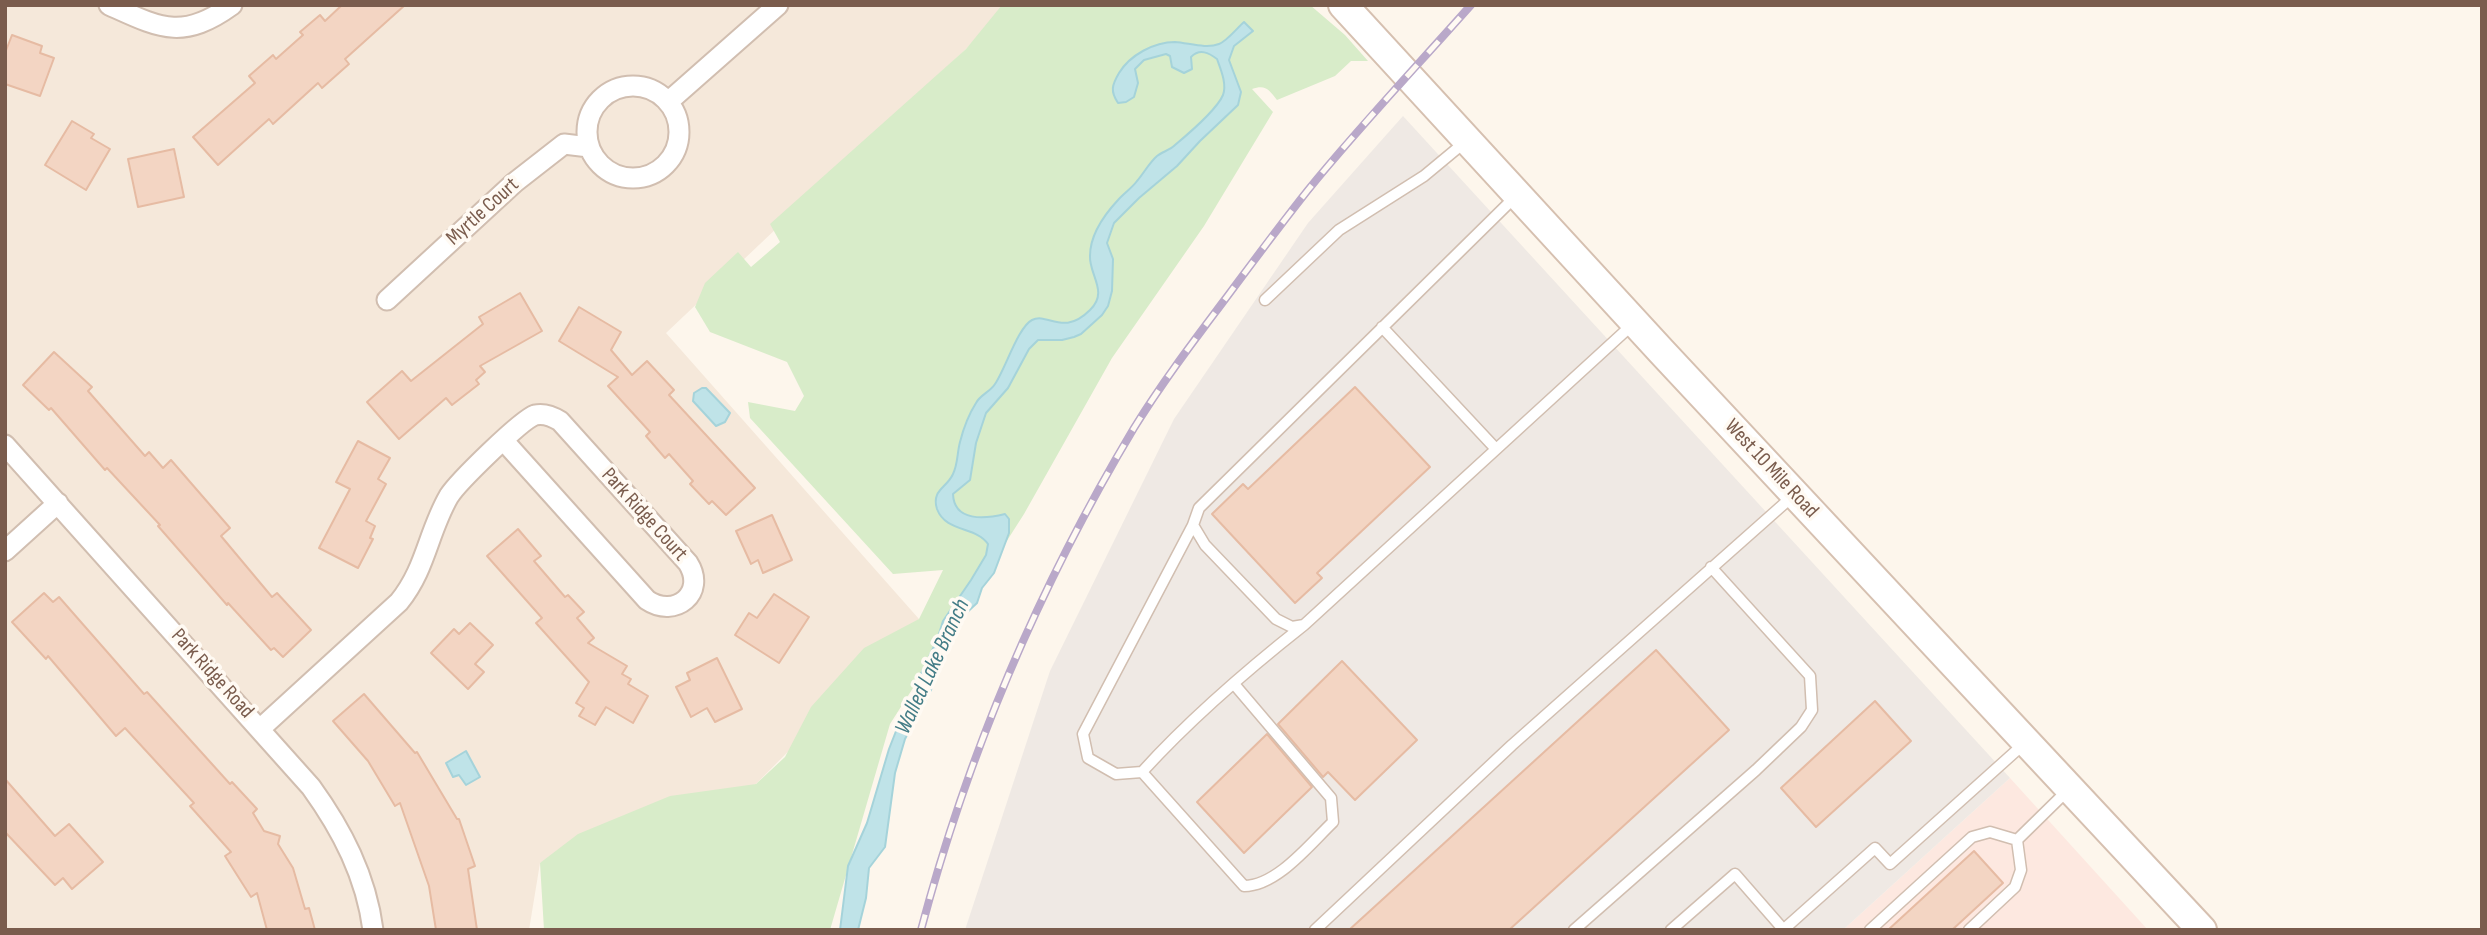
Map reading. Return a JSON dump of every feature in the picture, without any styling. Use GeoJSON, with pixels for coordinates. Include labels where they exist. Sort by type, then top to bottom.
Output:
{"type":"FeatureCollection","features":[{"type":"Feature","properties":{"kind":"main road","name":"West 10 Mile Road"},"geometry":{"type":"LineString","coordinates":[[1343,5],[1635,323],[2202,930]]}},
{"type":"Feature","properties":{"kind":"street"},"geometry":{"type":"LineString","coordinates":[[109,5],[150,24],[179,28],[207,21],[232,5]]}},
{"type":"Feature","properties":{"kind":"street"},"geometry":{"type":"LineString","coordinates":[[668,102],[778,5]]}},
{"type":"Feature","properties":{"kind":"street"},"geometry":{"type":"LineString","coordinates":[[636,86],[654,90],[668,102],[678,117],[680,136],[675,153],[664,168],[648,176],[630,179],[612,174],[598,163],[589,147],[587,129],[591,111],[603,97],[618,88],[636,86]]}},
{"type":"Feature","properties":{"kind":"street","name":"Myrtle Court"},"geometry":{"type":"LineString","coordinates":[[387,300],[514,183],[564,144],[589,147]]}},
{"type":"Feature","properties":{"kind":"street","name":"Park Ridge Court"},"geometry":{"type":"LineString","coordinates":[[261,729],[399,602],[417,577],[438,518],[452,492],[504,441],[537,415],[545,414],[560,421],[688,563],[694,580],[689,595],[681,603],[671,607],[655,605],[647,600],[504,441]]}},
{"type":"Feature","properties":{"kind":"street","name":"Park Ridge Road"},"geometry":{"type":"LineString","coordinates":[[5,445],[312,786],[345,838],[364,887],[373,930]]}},
{"type":"Feature","properties":{"kind":"street"},"geometry":{"type":"LineString","coordinates":[[5,551],[58,503]]}},
{"type":"Feature","properties":{"kind":"lane"},"geometry":{"type":"LineString","coordinates":[[1265,300],[1339,230],[1424,176],[1468,139]]}},
{"type":"Feature","properties":{"kind":"lane"},"geometry":{"type":"LineString","coordinates":[[1517,194],[1199,508],[1193,525],[1083,734],[1088,758],[1116,775],[1142,772],[1166,746],[1234,684],[1304,625],[1635,323]]}},
{"type":"Feature","properties":{"kind":"lane"},"geometry":{"type":"LineString","coordinates":[[1382,327],[1496,449]]}},
{"type":"Feature","properties":{"kind":"lane"},"geometry":{"type":"LineString","coordinates":[[1315,930],[1512,745],[1794,494]]}},
{"type":"Feature","properties":{"kind":"lane"},"geometry":{"type":"LineString","coordinates":[[1193,525],[1205,545],[1276,619],[1292,627],[1304,625]]}},
{"type":"Feature","properties":{"kind":"lane"},"geometry":{"type":"LineString","coordinates":[[1574,930],[1756,770],[1801,727],[1812,710],[1810,676],[1711,568]]}},
{"type":"Feature","properties":{"kind":"lane"},"geometry":{"type":"LineString","coordinates":[[1142,772],[1244,886],[1257,886],[1274,877],[1334,822],[1331,798],[1234,684]]}},
{"type":"Feature","properties":{"kind":"lane"},"geometry":{"type":"LineString","coordinates":[[1671,930],[1735,874],[1783,930],[1875,848],[1890,864],[2026,742]]}},
{"type":"Feature","properties":{"kind":"lane"},"geometry":{"type":"LineString","coordinates":[[2017,840],[2069,788]]}},
{"type":"Feature","properties":{"kind":"lane"},"geometry":{"type":"LineString","coordinates":[[1870,930],[1972,837],[1990,832],[2017,840]]}},
{"type":"Feature","properties":{"kind":"lane"},"geometry":{"type":"LineString","coordinates":[[1969,930],[2015,887],[2021,870],[2017,840]]}},
{"type":"Feature","properties":{"kind":"shaded area"},"geometry":{"type":"Polygon","coordinates":[[[5,5],[1007,5],[966,49],[666,333],[919,619],[756,784],[540,863],[529,930],[5,930],[5,5]]]}},
{"type":"Feature","properties":{"kind":"shaded area"},"geometry":{"type":"Polygon","coordinates":[[[1403,116],[2010,778],[1843,930],[965,930],[1050,671],[1174,419],[1308,223],[1403,116]]]}},
{"type":"Feature","properties":{"kind":"shaded area"},"geometry":{"type":"Polygon","coordinates":[[[2010,778],[2148,930],[1843,930],[2010,778]]]}},
{"type":"Feature","properties":{"kind":"green space"},"geometry":{"type":"Polygon","coordinates":[[[1002,5],[1310,5],[1345,35],[1368,61],[1351,61],[1335,76],[1277,100],[1267,89],[1252,89],[1273,112],[1204,226],[1112,358],[1024,514],[890,724],[830,930],[544,930],[540,863],[578,834],[670,796],[756,784],[785,757],[811,707],[864,648],[919,619],[943,570],[893,574],[750,418],[748,402],[795,411],[804,396],[787,362],[710,332],[695,307],[705,283],[738,252],[751,267],[780,242],[770,224],[966,49],[1002,5]]]}},
{"type":"Feature","properties":{"kind":"water","name":"Walled Lake Branch"},"geometry":{"type":"Polygon","coordinates":[[[1244,22],[1253,31],[1234,46],[1229,60],[1241,92],[1238,105],[1177,166],[1114,223],[1107,243],[1113,259],[1112,291],[1108,306],[1081,334],[1062,340],[1038,340],[1029,349],[1008,388],[986,413],[976,443],[970,480],[953,494],[959,510],[965,514],[989,517],[1005,514],[1009,519],[1009,533],[994,573],[982,588],[977,603],[961,618],[940,658],[931,690],[905,739],[895,773],[885,847],[869,868],[866,898],[858,930],[840,930],[848,866],[867,823],[889,749],[900,721],[907,712],[943,621],[986,555],[988,544],[983,538],[947,522],[941,517],[936,503],[938,493],[955,470],[960,442],[969,417],[978,400],[995,384],[1027,324],[1038,318],[1072,322],[1090,310],[1098,297],[1090,263],[1091,248],[1103,218],[1154,159],[1173,147],[1201,122],[1220,101],[1224,91],[1217,59],[1204,52],[1191,57],[1192,69],[1184,73],[1172,67],[1170,56],[1166,54],[1144,60],[1135,69],[1138,83],[1134,97],[1126,102],[1118,103],[1115,99],[1115,81],[1129,61],[1151,47],[1175,42],[1203,46],[1219,44],[1244,22]]]}},
{"type":"Feature","properties":{"kind":"water"},"geometry":{"type":"Polygon","coordinates":[[[706,388],[730,413],[725,422],[716,426],[693,401],[694,393],[706,388]]]}},
{"type":"Feature","properties":{"kind":"water"},"geometry":{"type":"Polygon","coordinates":[[[466,751],[480,777],[466,785],[459,775],[453,777],[446,763],[466,751]]]}},
{"type":"Feature","properties":{"kind":"building"},"geometry":{"type":"Polygon","coordinates":[[[342,5],[405,5],[345,59],[349,64],[322,88],[318,83],[273,124],[269,119],[218,165],[193,137],[255,83],[249,76],[273,55],[276,59],[303,35],[300,32],[320,15],[325,21],[342,5]]]}},
{"type":"Feature","properties":{"kind":"building"},"geometry":{"type":"Polygon","coordinates":[[[12,35],[42,46],[40,53],[54,58],[40,96],[5,84],[5,53],[12,35]]]}},
{"type":"Feature","properties":{"kind":"building"},"geometry":{"type":"Polygon","coordinates":[[[72,121],[94,134],[91,138],[110,149],[86,190],[45,165],[72,121]]]}},
{"type":"Feature","properties":{"kind":"building"},"geometry":{"type":"Polygon","coordinates":[[[174,149],[184,197],[138,207],[128,159],[174,149]]]}},
{"type":"Feature","properties":{"kind":"building"},"geometry":{"type":"Polygon","coordinates":[[[520,293],[542,331],[480,366],[485,372],[476,380],[479,384],[452,405],[446,398],[399,439],[367,402],[402,371],[411,381],[483,324],[479,317],[520,293]]]}},
{"type":"Feature","properties":{"kind":"building"},"geometry":{"type":"Polygon","coordinates":[[[579,307],[621,332],[611,350],[632,375],[647,361],[674,390],[669,395],[755,488],[726,515],[712,501],[709,504],[690,484],[693,481],[669,454],[665,458],[646,436],[650,432],[608,386],[618,377],[559,341],[579,307]]]}},
{"type":"Feature","properties":{"kind":"building"},"geometry":{"type":"Polygon","coordinates":[[[54,352],[92,387],[88,391],[145,456],[149,452],[163,468],[171,460],[230,528],[221,536],[272,597],[277,593],[311,630],[283,657],[274,648],[271,650],[228,603],[227,605],[158,526],[160,525],[107,468],[105,470],[51,408],[49,410],[23,385],[54,352]]]}},
{"type":"Feature","properties":{"kind":"building"},"geometry":{"type":"Polygon","coordinates":[[[1355,387],[1430,467],[1317,573],[1322,578],[1295,603],[1212,514],[1243,484],[1248,489],[1355,387]]]}},
{"type":"Feature","properties":{"kind":"building"},"geometry":{"type":"Polygon","coordinates":[[[358,441],[390,458],[378,479],[386,484],[366,521],[375,526],[370,538],[373,539],[358,568],[319,548],[350,489],[336,482],[358,441]]]}},
{"type":"Feature","properties":{"kind":"building"},"geometry":{"type":"Polygon","coordinates":[[[772,515],[792,560],[763,573],[758,560],[751,564],[736,531],[772,515]]]}},
{"type":"Feature","properties":{"kind":"building"},"geometry":{"type":"Polygon","coordinates":[[[518,529],[541,556],[534,561],[565,597],[568,595],[584,612],[577,618],[594,638],[588,643],[627,666],[622,674],[631,679],[628,684],[648,696],[633,723],[606,707],[595,725],[579,716],[584,708],[576,703],[589,682],[536,623],[542,618],[487,556],[518,529]]]}},
{"type":"Feature","properties":{"kind":"building"},"geometry":{"type":"Polygon","coordinates":[[[44,593],[53,602],[59,597],[144,694],[147,692],[230,784],[232,782],[257,809],[253,813],[264,831],[280,836],[278,844],[293,868],[305,909],[309,908],[315,930],[267,930],[257,893],[251,897],[225,856],[231,852],[190,806],[194,803],[125,728],[116,736],[48,656],[46,659],[12,622],[44,593]]]}},
{"type":"Feature","properties":{"kind":"building"},"geometry":{"type":"Polygon","coordinates":[[[774,594],[809,617],[779,663],[735,635],[749,613],[757,618],[774,594]]]}},
{"type":"Feature","properties":{"kind":"building"},"geometry":{"type":"Polygon","coordinates":[[[470,623],[493,645],[475,664],[484,672],[468,689],[431,653],[454,629],[459,634],[470,623]]]}},
{"type":"Feature","properties":{"kind":"building"},"geometry":{"type":"Polygon","coordinates":[[[1656,650],[1729,730],[1509,930],[1349,930],[1656,650]]]}},
{"type":"Feature","properties":{"kind":"building"},"geometry":{"type":"Polygon","coordinates":[[[717,658],[742,709],[715,722],[707,708],[691,717],[676,687],[690,680],[687,673],[717,658]]]}},
{"type":"Feature","properties":{"kind":"building"},"geometry":{"type":"Polygon","coordinates":[[[1342,661],[1417,740],[1355,800],[1328,772],[1323,777],[1278,724],[1342,661]]]}},
{"type":"Feature","properties":{"kind":"building"},"geometry":{"type":"Polygon","coordinates":[[[364,694],[415,753],[417,752],[459,819],[475,866],[468,869],[477,930],[436,930],[429,886],[400,803],[395,806],[368,761],[333,721],[364,694]]]}},
{"type":"Feature","properties":{"kind":"building"},"geometry":{"type":"Polygon","coordinates":[[[1875,701],[1911,741],[1816,827],[1781,788],[1875,701]]]}},
{"type":"Feature","properties":{"kind":"building"},"geometry":{"type":"Polygon","coordinates":[[[1267,734],[1312,787],[1244,853],[1197,802],[1267,734]]]}},
{"type":"Feature","properties":{"kind":"building"},"geometry":{"type":"Polygon","coordinates":[[[5,779],[55,836],[69,824],[103,862],[72,889],[63,878],[55,885],[5,832],[5,779]]]}},
{"type":"Feature","properties":{"kind":"building"},"geometry":{"type":"Polygon","coordinates":[[[1974,851],[2003,883],[1952,930],[1888,930],[1974,851]]]}},
{"type":"Feature","properties":{"kind":"railway"},"geometry":{"type":"LineString","coordinates":[[921,930],[961,799],[1010,671],[1068,548],[1134,428],[1192,343],[1308,190],[1471,5]]}}]}
